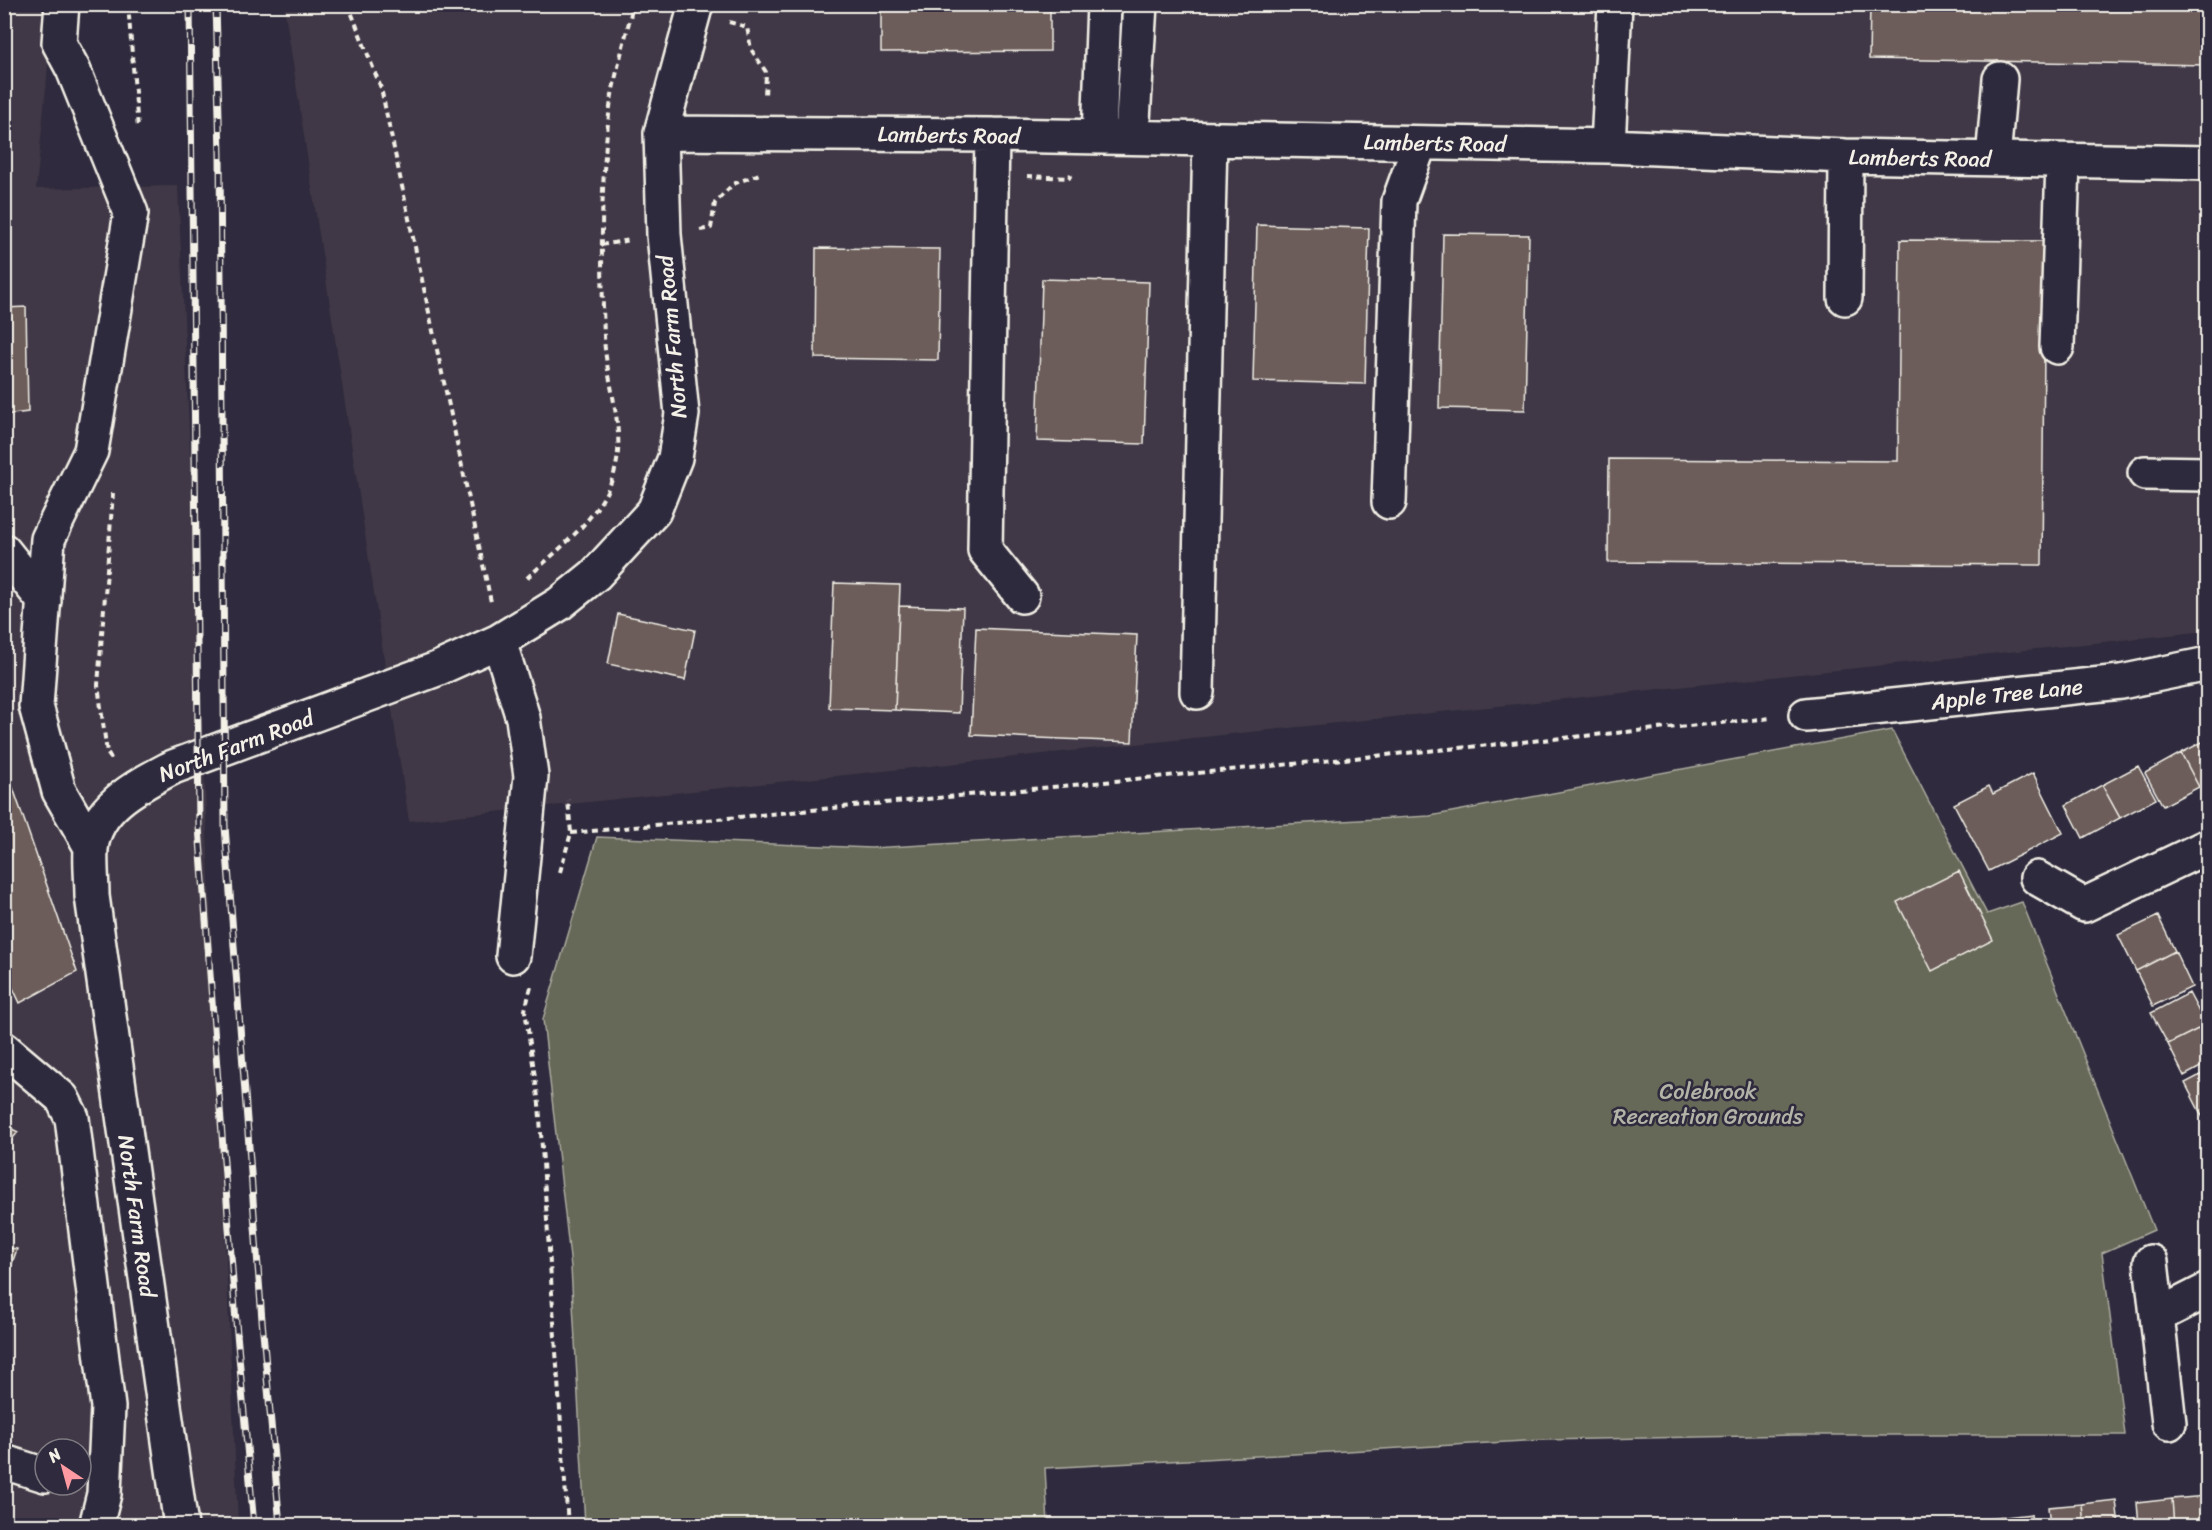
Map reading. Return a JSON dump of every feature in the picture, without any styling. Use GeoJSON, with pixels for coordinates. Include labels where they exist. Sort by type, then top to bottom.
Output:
{"type":"FeatureCollection","features":[{"type":"Feature","properties":{"kind":"street"},"geometry":{"type":"LineString","coordinates":[[63,4],[59,43],[73,69],[131,213],[91,452],[48,539],[36,706],[59,791],[91,847]]}},
{"type":"Feature","properties":{"kind":"street","name":"North Farm Road"},"geometry":{"type":"LineString","coordinates":[[181,1526],[92,896],[91,847],[105,813],[134,788],[173,767],[437,669],[499,641],[559,604],[595,575],[654,511],[675,458],[682,414],[664,235],[662,133],[696,4]]}},
{"type":"Feature","properties":{"kind":"street"},"geometry":{"type":"LineString","coordinates":[[1095,137],[1104,4]]}},
{"type":"Feature","properties":{"kind":"street"},"geometry":{"type":"LineString","coordinates":[[1132,137],[1140,4]]}},
{"type":"Feature","properties":{"kind":"street"},"geometry":{"type":"LineString","coordinates":[[1608,146],[1615,4]]}},
{"type":"Feature","properties":{"kind":"street"},"geometry":{"type":"LineString","coordinates":[[1993,159],[2000,79]]}},
{"type":"Feature","properties":{"kind":"street","name":"Lamberts Road"},"geometry":{"type":"LineString","coordinates":[[662,133],[992,135],[1608,146],[1846,156],[2063,162],[2208,163]]}},
{"type":"Feature","properties":{"kind":"street"},"geometry":{"type":"LineString","coordinates":[[992,135],[985,550],[1022,596]]}},
{"type":"Feature","properties":{"kind":"street"},"geometry":{"type":"LineString","coordinates":[[1197,692],[1210,139]]}},
{"type":"Feature","properties":{"kind":"street"},"geometry":{"type":"LineString","coordinates":[[1389,501],[1399,201],[1420,143]]}},
{"type":"Feature","properties":{"kind":"street"},"geometry":{"type":"LineString","coordinates":[[1845,298],[1846,156]]}},
{"type":"Feature","properties":{"kind":"street"},"geometry":{"type":"LineString","coordinates":[[2057,346],[2063,162]]}},
{"type":"Feature","properties":{"kind":"street"},"geometry":{"type":"LineString","coordinates":[[2145,473],[2208,474]]}},
{"type":"Feature","properties":{"kind":"street"},"geometry":{"type":"LineString","coordinates":[[4,551],[44,601]]}},
{"type":"Feature","properties":{"kind":"street"},"geometry":{"type":"LineString","coordinates":[[499,641],[523,717],[531,776],[524,966]]}},
{"type":"Feature","properties":{"kind":"street","name":"Apple Tree Lane"},"geometry":{"type":"LineString","coordinates":[[1806,715],[2121,682],[2208,663]]}},
{"type":"Feature","properties":{"kind":"street"},"geometry":{"type":"LineString","coordinates":[[2037,878],[2084,905],[2208,846]]}},
{"type":"Feature","properties":{"kind":"street"},"geometry":{"type":"LineString","coordinates":[[4,1049],[62,1098],[72,1118],[108,1407],[93,1479]]}},
{"type":"Feature","properties":{"kind":"street"},"geometry":{"type":"LineString","coordinates":[[2151,1262],[2169,1423]]}},
{"type":"Feature","properties":{"kind":"street"},"geometry":{"type":"LineString","coordinates":[[2157,1316],[2208,1290]]}},
{"type":"Feature","properties":{"kind":"street"},"geometry":{"type":"LineString","coordinates":[[4,1462],[33,1471]]}},
{"type":"Feature","properties":{"kind":"street"},"geometry":{"type":"LineString","coordinates":[[92,1497],[96,1526]]}},
{"type":"Feature","properties":{"kind":"path"},"geometry":{"type":"LineString","coordinates":[[348,4],[381,88],[491,602],[500,596]]}},
{"type":"Feature","properties":{"kind":"path"},"geometry":{"type":"LineString","coordinates":[[518,585],[576,534],[605,496],[616,465],[617,429],[604,362],[601,245],[610,106],[633,4]]}},
{"type":"Feature","properties":{"kind":"path"},"geometry":{"type":"LineString","coordinates":[[992,175],[1069,178],[1095,137]]}},
{"type":"Feature","properties":{"kind":"path"},"geometry":{"type":"LineString","coordinates":[[601,245],[711,228],[715,203],[733,184],[759,172],[771,173]]}},
{"type":"Feature","properties":{"kind":"path"},"geometry":{"type":"LineString","coordinates":[[527,579],[559,604]]}},
{"type":"Feature","properties":{"kind":"path"},"geometry":{"type":"LineString","coordinates":[[571,833],[1806,715]]}},
{"type":"Feature","properties":{"kind":"path"},"geometry":{"type":"LineString","coordinates":[[560,876],[571,833],[567,794]]}},
{"type":"Feature","properties":{"kind":"path"},"geometry":{"type":"LineString","coordinates":[[524,966],[525,1010],[539,1104],[568,1526]]}},
{"type":"Feature","properties":{"kind":"shaded area"},"geometry":{"type":"Polygon","coordinates":[[[54,4],[36,189],[178,186],[238,1525],[5,1526],[4,5],[54,4]]]}},
{"type":"Feature","properties":{"kind":"shaded area"},"geometry":{"type":"Polygon","coordinates":[[[284,5],[2207,5],[2207,631],[409,821],[284,5]]]}},
{"type":"Feature","properties":{"kind":"green space","name":"Colebrook Recreation Grounds"},"geometry":{"type":"Polygon","coordinates":[[[1892,730],[1987,914],[2022,902],[2154,1230],[2102,1253],[2125,1435],[1795,1435],[1544,1440],[1045,1468],[1048,1525],[585,1525],[571,1267],[543,1019],[597,837],[871,848],[1430,816],[1892,730]]]}},
{"type":"Feature","properties":{"kind":"building"},"geometry":{"type":"Polygon","coordinates":[[[4,4],[11,4],[4,43],[4,4]]]}},
{"type":"Feature","properties":{"kind":"building"},"geometry":{"type":"Polygon","coordinates":[[[881,4],[1050,4],[1050,51],[881,52],[881,4]]]}},
{"type":"Feature","properties":{"kind":"building"},"geometry":{"type":"Polygon","coordinates":[[[1870,4],[2208,4],[2208,65],[1869,59],[1870,4]]]}},
{"type":"Feature","properties":{"kind":"building"},"geometry":{"type":"Polygon","coordinates":[[[1257,225],[1369,228],[1365,384],[1253,381],[1257,225]]]}},
{"type":"Feature","properties":{"kind":"building"},"geometry":{"type":"Polygon","coordinates":[[[1443,234],[1529,235],[1525,410],[1439,408],[1443,234]]]}},
{"type":"Feature","properties":{"kind":"building"},"geometry":{"type":"Polygon","coordinates":[[[1900,240],[2045,241],[2042,565],[1608,562],[1609,459],[1898,461],[1900,240]]]}},
{"type":"Feature","properties":{"kind":"building"},"geometry":{"type":"Polygon","coordinates":[[[816,248],[940,249],[938,360],[815,358],[816,248]]]}},
{"type":"Feature","properties":{"kind":"building"},"geometry":{"type":"Polygon","coordinates":[[[1042,279],[1149,282],[1144,444],[1037,441],[1042,279]]]}},
{"type":"Feature","properties":{"kind":"building"},"geometry":{"type":"Polygon","coordinates":[[[26,307],[28,412],[4,415],[4,308],[26,307]]]}},
{"type":"Feature","properties":{"kind":"building"},"geometry":{"type":"Polygon","coordinates":[[[834,583],[900,585],[895,710],[829,708],[834,583]]]}},
{"type":"Feature","properties":{"kind":"building"},"geometry":{"type":"Polygon","coordinates":[[[899,606],[963,608],[959,713],[895,710],[899,606]]]}},
{"type":"Feature","properties":{"kind":"building"},"geometry":{"type":"Polygon","coordinates":[[[618,614],[695,630],[685,680],[608,664],[618,614]]]}},
{"type":"Feature","properties":{"kind":"building"},"geometry":{"type":"Polygon","coordinates":[[[976,628],[1137,635],[1132,742],[971,735],[976,628]]]}},
{"type":"Feature","properties":{"kind":"building"},"geometry":{"type":"Polygon","coordinates":[[[2208,739],[2208,782],[2199,787],[2181,753],[2208,739]]]}},
{"type":"Feature","properties":{"kind":"building"},"geometry":{"type":"Polygon","coordinates":[[[2181,753],[2199,787],[2163,806],[2145,773],[2181,753]]]}},
{"type":"Feature","properties":{"kind":"building"},"geometry":{"type":"Polygon","coordinates":[[[4,762],[77,972],[20,1003],[4,969],[4,762]]]}},
{"type":"Feature","properties":{"kind":"building"},"geometry":{"type":"Polygon","coordinates":[[[2138,766],[2156,799],[2120,818],[2102,785],[2138,766]]]}},
{"type":"Feature","properties":{"kind":"building"},"geometry":{"type":"Polygon","coordinates":[[[2033,773],[2063,833],[1989,871],[1954,804],[1989,786],[1993,794],[2033,773]]]}},
{"type":"Feature","properties":{"kind":"building"},"geometry":{"type":"Polygon","coordinates":[[[2102,785],[2120,818],[2083,838],[2066,805],[2102,785]]]}},
{"type":"Feature","properties":{"kind":"building"},"geometry":{"type":"Polygon","coordinates":[[[1959,871],[1993,940],[1932,971],[1897,902],[1959,871]]]}},
{"type":"Feature","properties":{"kind":"building"},"geometry":{"type":"Polygon","coordinates":[[[2158,916],[2175,951],[2136,971],[2118,935],[2158,916]]]}},
{"type":"Feature","properties":{"kind":"building"},"geometry":{"type":"Polygon","coordinates":[[[2175,951],[2192,987],[2153,1006],[2136,971],[2175,951]]]}},
{"type":"Feature","properties":{"kind":"building"},"geometry":{"type":"Polygon","coordinates":[[[2189,993],[2206,1025],[2168,1044],[2151,1013],[2189,993]]]}},
{"type":"Feature","properties":{"kind":"building"},"geometry":{"type":"Polygon","coordinates":[[[2206,1025],[2208,1063],[2184,1076],[2168,1044],[2206,1025]]]}},
{"type":"Feature","properties":{"kind":"building"},"geometry":{"type":"Polygon","coordinates":[[[2208,1071],[2208,1111],[2201,1114],[2185,1083],[2208,1071]]]}},
{"type":"Feature","properties":{"kind":"building"},"geometry":{"type":"Polygon","coordinates":[[[2208,1111],[2208,1126],[2201,1114],[2208,1111]]]}},
{"type":"Feature","properties":{"kind":"building"},"geometry":{"type":"Polygon","coordinates":[[[4,1125],[18,1132],[4,1149],[4,1125]]]}},
{"type":"Feature","properties":{"kind":"building"},"geometry":{"type":"Polygon","coordinates":[[[4,1247],[17,1249],[4,1286],[4,1247]]]}},
{"type":"Feature","properties":{"kind":"building"},"geometry":{"type":"Polygon","coordinates":[[[2206,1496],[2208,1526],[2174,1526],[2172,1499],[2206,1496]]]}},
{"type":"Feature","properties":{"kind":"building"},"geometry":{"type":"Polygon","coordinates":[[[2172,1499],[2174,1526],[2139,1526],[2137,1503],[2172,1499]]]}},
{"type":"Feature","properties":{"kind":"building"},"geometry":{"type":"Polygon","coordinates":[[[2116,1500],[2119,1526],[2084,1526],[2082,1504],[2116,1500]]]}},
{"type":"Feature","properties":{"kind":"building"},"geometry":{"type":"Polygon","coordinates":[[[2082,1504],[2084,1526],[2050,1526],[2048,1507],[2082,1504]]]}},
{"type":"Feature","properties":{"kind":"building"},"geometry":{"type":"Polygon","coordinates":[[[2031,1514],[2032,1526],[1997,1526],[1997,1518],[2031,1514]]]}},
{"type":"Feature","properties":{"kind":"building"},"geometry":{"type":"Polygon","coordinates":[[[1997,1518],[1997,1526],[1963,1526],[1962,1521],[1997,1518]]]}},
{"type":"Feature","properties":{"kind":"building"},"geometry":{"type":"Polygon","coordinates":[[[1955,1522],[1956,1526],[1921,1526],[1921,1525],[1955,1522]]]}},
{"type":"Feature","properties":{"kind":"railway"},"geometry":{"type":"LineString","coordinates":[[190,4],[199,827],[236,1322],[254,1526]]}},
{"type":"Feature","properties":{"kind":"railway"},"geometry":{"type":"LineString","coordinates":[[216,4],[220,154],[225,826],[262,1320],[280,1526]]}}]}
